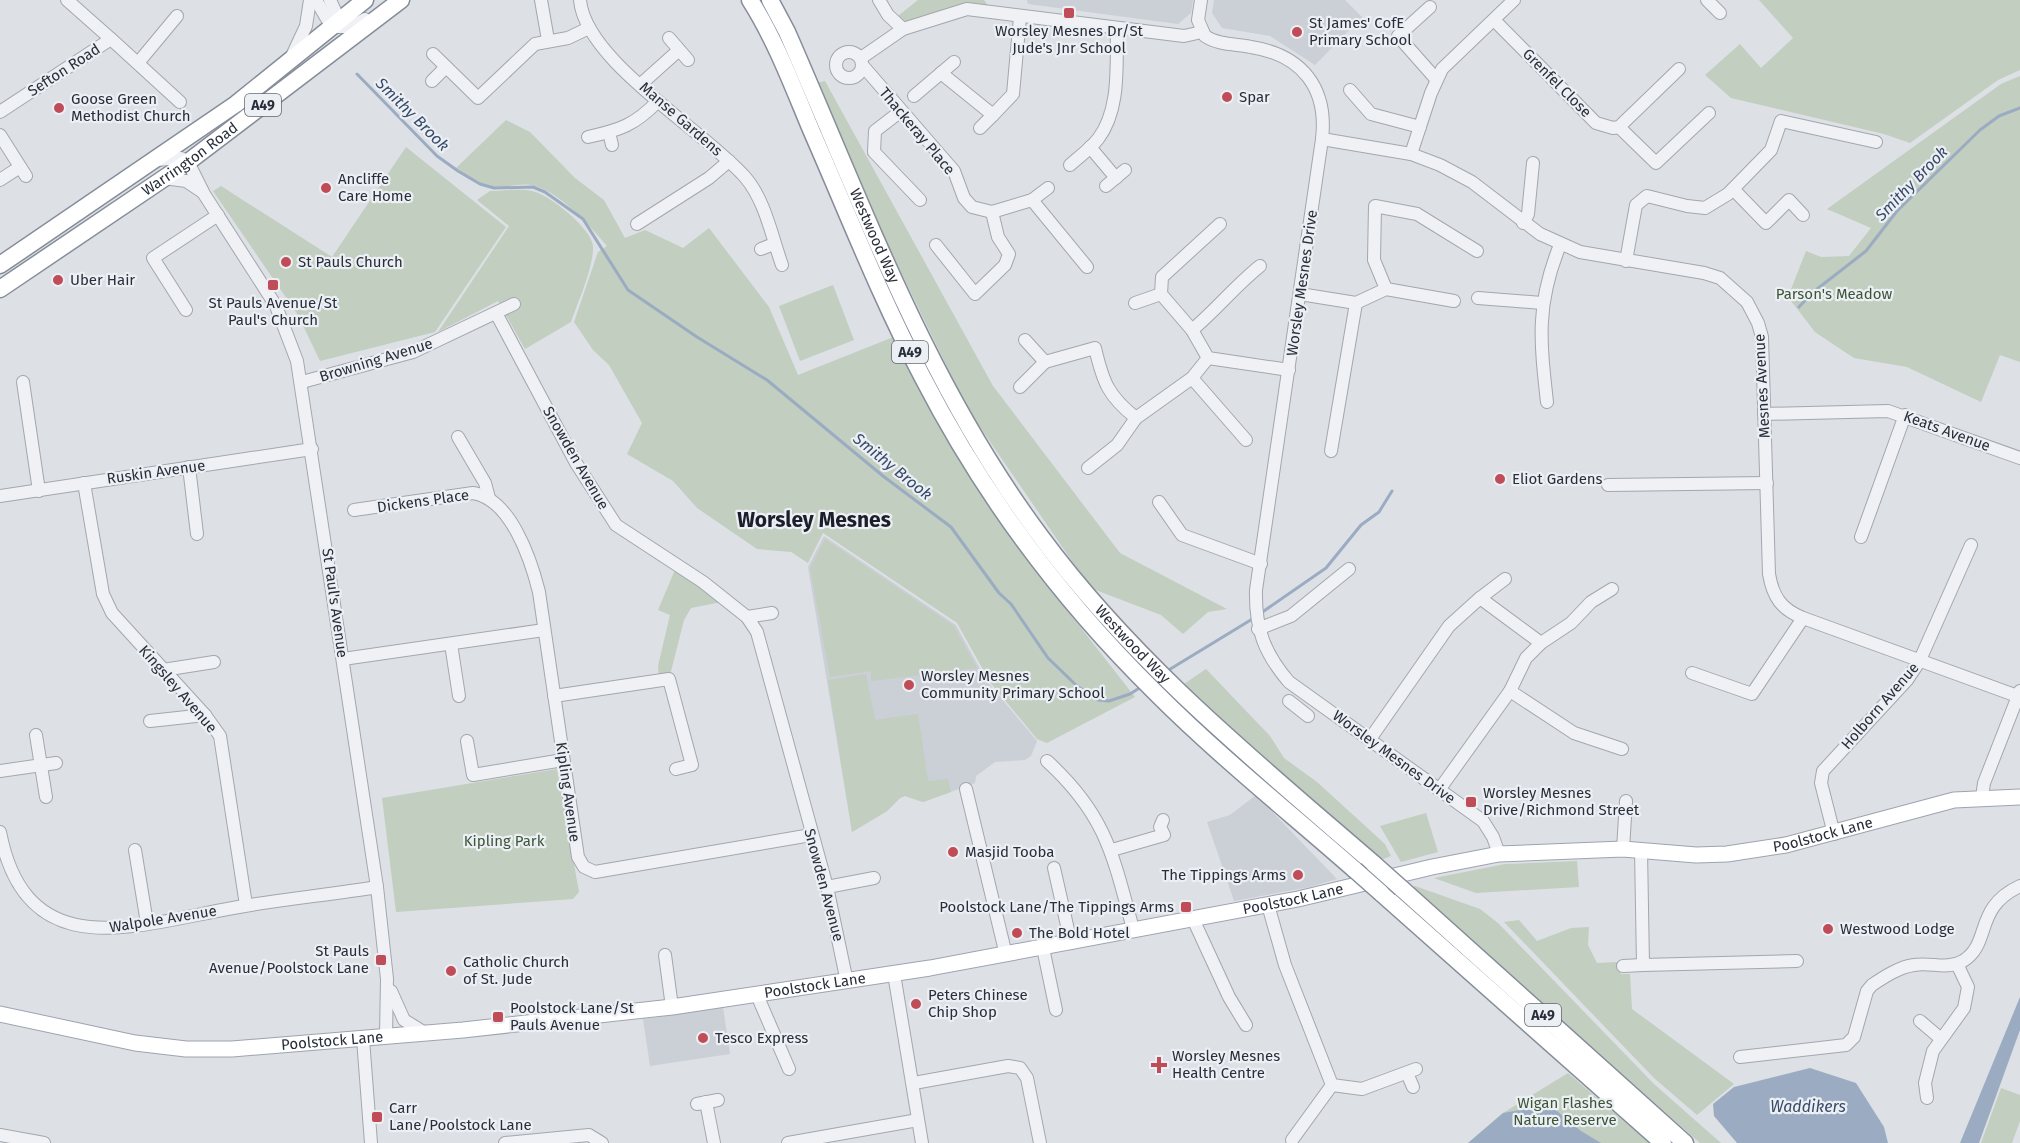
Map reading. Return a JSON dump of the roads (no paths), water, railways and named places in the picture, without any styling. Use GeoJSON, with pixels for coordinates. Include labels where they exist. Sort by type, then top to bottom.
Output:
{"type":"FeatureCollection","features":[{"type":"Feature","properties":{"kind":"highway","name":"Warrington Road"},"geometry":{"type":"LineString","coordinates":[[0,265],[236,105],[339,24],[365,0]]}},
{"type":"Feature","properties":{"kind":"highway","name":"Warrington Road"},"geometry":{"type":"LineString","coordinates":[[0,289],[188,162],[401,0]]}},
{"type":"Feature","properties":{"kind":"highway","name":"Westwood Way"},"geometry":{"type":"LineString","coordinates":[[750,0],[786,70],[900,333],[954,436],[1033,554],[1166,692],[1355,870],[1663,1143]]}},
{"type":"Feature","properties":{"kind":"highway","name":"Westwood Way"},"geometry":{"type":"LineString","coordinates":[[770,0],[787,32],[895,282],[935,367],[967,426],[1041,538],[1108,620],[1138,663]]}},
{"type":"Feature","properties":{"kind":"highway","name":"Westwood Way"},"geometry":{"type":"LineString","coordinates":[[1166,692],[1374,864],[1685,1143]]}},
{"type":"Feature","properties":{"kind":"main road","name":"Poolstock Lane"},"geometry":{"type":"LineString","coordinates":[[0,1014],[135,1043],[186,1049],[232,1049],[425,1034],[672,1007],[847,982],[1006,955],[1268,905],[1499,854],[1623,849],[1696,855],[1726,854],[1777,847],[1834,834],[1921,808],[1982,797],[2020,797]]}},
{"type":"Feature","properties":{"kind":"street"},"geometry":{"type":"LineString","coordinates":[[67,0],[111,39]]}},
{"type":"Feature","properties":{"kind":"street"},"geometry":{"type":"LineString","coordinates":[[288,64],[306,26],[310,0]]}},
{"type":"Feature","properties":{"kind":"street"},"geometry":{"type":"LineString","coordinates":[[316,0],[339,24],[356,25],[390,0]]}},
{"type":"Feature","properties":{"kind":"street"},"geometry":{"type":"LineString","coordinates":[[330,0],[339,24],[338,47]]}},
{"type":"Feature","properties":{"kind":"street"},"geometry":{"type":"LineString","coordinates":[[541,0],[548,40]]}},
{"type":"Feature","properties":{"kind":"street","name":"Manse Gardens"},"geometry":{"type":"LineString","coordinates":[[580,0],[589,28],[609,56],[729,161],[751,186],[782,265]]}},
{"type":"Feature","properties":{"kind":"street"},"geometry":{"type":"LineString","coordinates":[[879,0],[888,15],[903,28]]}},
{"type":"Feature","properties":{"kind":"street"},"geometry":{"type":"LineString","coordinates":[[1201,0],[1198,20],[1202,32]]}},
{"type":"Feature","properties":{"kind":"street"},"geometry":{"type":"LineString","coordinates":[[1411,154],[1436,79],[1461,49],[1514,0]]}},
{"type":"Feature","properties":{"kind":"street"},"geometry":{"type":"LineString","coordinates":[[1707,0],[1720,13]]}},
{"type":"Feature","properties":{"kind":"street"},"geometry":{"type":"LineString","coordinates":[[1430,7],[1398,36],[1436,79]]}},
{"type":"Feature","properties":{"kind":"street","name":"Worsley Mesnes Drive"},"geometry":{"type":"LineString","coordinates":[[862,62],[903,28],[967,9],[1184,36],[1202,32],[1217,42],[1276,52],[1298,65],[1309,77],[1320,99],[1323,114],[1322,139],[1261,564],[1256,609],[1258,626],[1274,664],[1289,682],[1483,820],[1494,837],[1499,854]]}},
{"type":"Feature","properties":{"kind":"street"},"geometry":{"type":"LineString","coordinates":[[138,63],[177,16]]}},
{"type":"Feature","properties":{"kind":"street"},"geometry":{"type":"LineString","coordinates":[[980,128],[1013,94],[1020,17]]}},
{"type":"Feature","properties":{"kind":"street","name":"Grenfel Close"},"geometry":{"type":"LineString","coordinates":[[1494,20],[1596,123],[1613,128],[1619,127]]}},
{"type":"Feature","properties":{"kind":"street"},"geometry":{"type":"LineString","coordinates":[[433,54],[478,98],[526,50],[548,40],[568,38],[589,28]]}},
{"type":"Feature","properties":{"kind":"street"},"geometry":{"type":"LineString","coordinates":[[1070,165],[1090,147],[1104,129],[1112,105],[1118,28]]}},
{"type":"Feature","properties":{"kind":"street","name":"Sefton Road"},"geometry":{"type":"LineString","coordinates":[[0,112],[111,39],[180,102]]}},
{"type":"Feature","properties":{"kind":"street"},"geometry":{"type":"LineString","coordinates":[[669,39],[687,60]]}},
{"type":"Feature","properties":{"kind":"street"},"geometry":{"type":"LineString","coordinates":[[640,84],[679,50]]}},
{"type":"Feature","properties":{"kind":"street","name":"Thackeray Place"},"geometry":{"type":"LineString","coordinates":[[862,62],[901,111],[954,171],[964,198],[972,207],[992,212]]}},
{"type":"Feature","properties":{"kind":"street"},"geometry":{"type":"LineString","coordinates":[[914,96],[954,62]]}},
{"type":"Feature","properties":{"kind":"street"},"geometry":{"type":"LineString","coordinates":[[432,81],[446,67]]}},
{"type":"Feature","properties":{"kind":"street"},"geometry":{"type":"LineString","coordinates":[[1679,69],[1619,127],[1656,163],[1709,112]]}},
{"type":"Feature","properties":{"kind":"street"},"geometry":{"type":"LineString","coordinates":[[941,73],[993,115]]}},
{"type":"Feature","properties":{"kind":"street"},"geometry":{"type":"LineString","coordinates":[[1350,90],[1371,114],[1420,127]]}},
{"type":"Feature","properties":{"kind":"street"},"geometry":{"type":"LineString","coordinates":[[588,136],[610,139],[634,123],[658,101]]}},
{"type":"Feature","properties":{"kind":"street"},"geometry":{"type":"LineString","coordinates":[[901,111],[875,131],[874,152],[920,200]]}},
{"type":"Feature","properties":{"kind":"street"},"geometry":{"type":"LineString","coordinates":[[1626,261],[1636,205],[1647,196],[1705,208],[1733,189],[1771,150],[1781,121],[1876,142]]}},
{"type":"Feature","properties":{"kind":"street"},"geometry":{"type":"LineString","coordinates":[[0,135],[23,171],[0,180]]}},
{"type":"Feature","properties":{"kind":"street","name":"Mesnes Avenue"},"geometry":{"type":"LineString","coordinates":[[1322,139],[1411,154],[1472,182],[1523,223],[1560,245],[1599,257],[1704,273],[1719,278],[1740,293],[1753,312],[1762,337],[1771,585],[1780,604],[1788,612],[1919,662],[2019,694]]}},
{"type":"Feature","properties":{"kind":"street"},"geometry":{"type":"LineString","coordinates":[[1090,147],[1115,178]]}},
{"type":"Feature","properties":{"kind":"street"},"geometry":{"type":"LineString","coordinates":[[147,164],[173,157],[188,162]]}},
{"type":"Feature","properties":{"kind":"street"},"geometry":{"type":"LineString","coordinates":[[637,224],[709,178],[729,161]]}},
{"type":"Feature","properties":{"kind":"street","name":"St Paul's Avenue"},"geometry":{"type":"LineString","coordinates":[[188,162],[204,194],[268,291],[283,319],[302,382],[378,887],[387,979],[386,1036]]}},
{"type":"Feature","properties":{"kind":"street"},"geometry":{"type":"LineString","coordinates":[[1523,223],[1528,214],[1533,163]]}},
{"type":"Feature","properties":{"kind":"street","name":"St Paul's Avenue"},"geometry":{"type":"LineString","coordinates":[[164,178],[186,181],[204,194]]}},
{"type":"Feature","properties":{"kind":"street"},"geometry":{"type":"LineString","coordinates":[[936,245],[975,294],[1005,265],[1009,254],[998,237],[992,212],[1032,200],[1048,188]]}},
{"type":"Feature","properties":{"kind":"street"},"geometry":{"type":"LineString","coordinates":[[1733,189],[1766,223],[1789,200],[1803,215]]}},
{"type":"Feature","properties":{"kind":"street"},"geometry":{"type":"LineString","coordinates":[[1032,200],[1088,267]]}},
{"type":"Feature","properties":{"kind":"street"},"geometry":{"type":"LineString","coordinates":[[1386,289],[1374,260],[1375,206],[1417,214],[1477,251]]}},
{"type":"Feature","properties":{"kind":"street"},"geometry":{"type":"LineString","coordinates":[[652,214],[659,226]]}},
{"type":"Feature","properties":{"kind":"street"},"geometry":{"type":"LineString","coordinates":[[186,310],[153,258],[218,215]]}},
{"type":"Feature","properties":{"kind":"street"},"geometry":{"type":"LineString","coordinates":[[1220,224],[1162,278],[1161,294],[1192,330],[1209,357],[1290,370]]}},
{"type":"Feature","properties":{"kind":"street"},"geometry":{"type":"LineString","coordinates":[[761,249],[774,244]]}},
{"type":"Feature","properties":{"kind":"street"},"geometry":{"type":"LineString","coordinates":[[1547,402],[1541,353],[1542,303],[1560,245]]}},
{"type":"Feature","properties":{"kind":"street"},"geometry":{"type":"LineString","coordinates":[[1192,330],[1214,312],[1237,284],[1260,266]]}},
{"type":"Feature","properties":{"kind":"street"},"geometry":{"type":"LineString","coordinates":[[1300,294],[1356,303],[1386,289],[1454,301]]}},
{"type":"Feature","properties":{"kind":"street"},"geometry":{"type":"LineString","coordinates":[[1135,303],[1161,294]]}},
{"type":"Feature","properties":{"kind":"street"},"geometry":{"type":"LineString","coordinates":[[1478,298],[1542,303]]}},
{"type":"Feature","properties":{"kind":"street"},"geometry":{"type":"LineString","coordinates":[[1331,451],[1356,303]]}},
{"type":"Feature","properties":{"kind":"street","name":"Browning Avenue"},"geometry":{"type":"LineString","coordinates":[[302,382],[413,352],[514,304]]}},
{"type":"Feature","properties":{"kind":"street","name":"Snowden Avenue"},"geometry":{"type":"LineString","coordinates":[[496,313],[576,463],[616,525],[703,582],[747,617],[764,652],[811,836],[827,887],[847,982]]}},
{"type":"Feature","properties":{"kind":"street"},"geometry":{"type":"LineString","coordinates":[[1025,340],[1045,362]]}},
{"type":"Feature","properties":{"kind":"street"},"geometry":{"type":"LineString","coordinates":[[1020,387],[1045,362],[1095,348],[1103,382],[1117,403],[1136,418]]}},
{"type":"Feature","properties":{"kind":"street"},"geometry":{"type":"LineString","coordinates":[[1088,468],[1117,445],[1136,418],[1192,378],[1209,357]]}},
{"type":"Feature","properties":{"kind":"street"},"geometry":{"type":"LineString","coordinates":[[1192,378],[1246,440]]}},
{"type":"Feature","properties":{"kind":"street"},"geometry":{"type":"LineString","coordinates":[[23,382],[39,490]]}},
{"type":"Feature","properties":{"kind":"street","name":"Keats Avenue"},"geometry":{"type":"LineString","coordinates":[[1764,414],[1874,410],[1905,415],[2020,458]]}},
{"type":"Feature","properties":{"kind":"street"},"geometry":{"type":"LineString","coordinates":[[1861,537],[1905,415]]}},
{"type":"Feature","properties":{"kind":"street"},"geometry":{"type":"LineString","coordinates":[[458,437],[485,483],[489,498]]}},
{"type":"Feature","properties":{"kind":"street","name":"Ruskin Avenue"},"geometry":{"type":"LineString","coordinates":[[0,496],[312,449]]}},
{"type":"Feature","properties":{"kind":"street"},"geometry":{"type":"LineString","coordinates":[[189,467],[197,534]]}},
{"type":"Feature","properties":{"kind":"street","name":"Kingsley Avenue"},"geometry":{"type":"LineString","coordinates":[[84,483],[103,594],[112,613],[205,715],[220,736],[246,905]]}},
{"type":"Feature","properties":{"kind":"street"},"geometry":{"type":"LineString","coordinates":[[1608,485],[1767,483]]}},
{"type":"Feature","properties":{"kind":"street","name":"Dickens Place"},"geometry":{"type":"LineString","coordinates":[[354,510],[473,493],[489,498],[504,512],[528,557],[539,592],[544,630]]}},
{"type":"Feature","properties":{"kind":"street"},"geometry":{"type":"LineString","coordinates":[[1159,502],[1182,535],[1261,564]]}},
{"type":"Feature","properties":{"kind":"street","name":"Holborn Avenue"},"geometry":{"type":"LineString","coordinates":[[1834,834],[1821,783],[1823,771],[1906,680],[1919,662],[1971,545]]}},
{"type":"Feature","properties":{"kind":"street"},"geometry":{"type":"LineString","coordinates":[[1258,626],[1291,616],[1349,569]]}},
{"type":"Feature","properties":{"kind":"street"},"geometry":{"type":"LineString","coordinates":[[1370,739],[1449,626],[1505,579]]}},
{"type":"Feature","properties":{"kind":"street"},"geometry":{"type":"LineString","coordinates":[[1439,790],[1510,691],[1521,667],[1541,643],[1571,623],[1597,597],[1612,589]]}},
{"type":"Feature","properties":{"kind":"street"},"geometry":{"type":"LineString","coordinates":[[1480,598],[1541,643]]}},
{"type":"Feature","properties":{"kind":"street"},"geometry":{"type":"LineString","coordinates":[[747,617],[772,613]]}},
{"type":"Feature","properties":{"kind":"street"},"geometry":{"type":"LineString","coordinates":[[1692,673],[1752,694],[1803,618]]}},
{"type":"Feature","properties":{"kind":"street"},"geometry":{"type":"LineString","coordinates":[[343,659],[544,630]]}},
{"type":"Feature","properties":{"kind":"street","name":"Kipling Avenue"},"geometry":{"type":"LineString","coordinates":[[544,630],[578,857],[589,870],[595,872],[638,866],[811,836]]}},
{"type":"Feature","properties":{"kind":"street"},"geometry":{"type":"LineString","coordinates":[[451,644],[459,696]]}},
{"type":"Feature","properties":{"kind":"street"},"geometry":{"type":"LineString","coordinates":[[164,670],[214,662]]}},
{"type":"Feature","properties":{"kind":"street"},"geometry":{"type":"LineString","coordinates":[[554,696],[669,679],[692,765],[676,769]]}},
{"type":"Feature","properties":{"kind":"street"},"geometry":{"type":"LineString","coordinates":[[1510,691],[1574,733],[1605,739],[1622,749]]}},
{"type":"Feature","properties":{"kind":"street"},"geometry":{"type":"LineString","coordinates":[[1982,797],[1984,783],[2019,694]]}},
{"type":"Feature","properties":{"kind":"street"},"geometry":{"type":"LineString","coordinates":[[1289,700],[1305,714],[1311,698]]}},
{"type":"Feature","properties":{"kind":"street"},"geometry":{"type":"LineString","coordinates":[[150,721],[205,715]]}},
{"type":"Feature","properties":{"kind":"street"},"geometry":{"type":"LineString","coordinates":[[36,735],[46,797]]}},
{"type":"Feature","properties":{"kind":"street"},"geometry":{"type":"LineString","coordinates":[[467,741],[473,775],[563,760]]}},
{"type":"Feature","properties":{"kind":"street"},"geometry":{"type":"LineString","coordinates":[[1047,761],[1066,778],[1096,816],[1112,849],[1134,929]]}},
{"type":"Feature","properties":{"kind":"street"},"geometry":{"type":"LineString","coordinates":[[0,771],[56,763]]}},
{"type":"Feature","properties":{"kind":"street"},"geometry":{"type":"LineString","coordinates":[[966,789],[1006,955]]}},
{"type":"Feature","properties":{"kind":"street"},"geometry":{"type":"LineString","coordinates":[[1623,849],[1626,801]]}},
{"type":"Feature","properties":{"kind":"street"},"geometry":{"type":"LineString","coordinates":[[1112,849],[1168,838],[1160,827],[1163,820]]}},
{"type":"Feature","properties":{"kind":"street","name":"Walpole Avenue"},"geometry":{"type":"LineString","coordinates":[[0,832],[4,855],[18,883],[34,904],[56,918],[82,928],[114,928],[246,905],[378,887]]}},
{"type":"Feature","properties":{"kind":"street"},"geometry":{"type":"LineString","coordinates":[[135,850],[147,922]]}},
{"type":"Feature","properties":{"kind":"street"},"geometry":{"type":"LineString","coordinates":[[1641,850],[1642,965]]}},
{"type":"Feature","properties":{"kind":"street"},"geometry":{"type":"LineString","coordinates":[[1054,868],[1071,943]]}},
{"type":"Feature","properties":{"kind":"street"},"geometry":{"type":"LineString","coordinates":[[827,887],[874,878]]}},
{"type":"Feature","properties":{"kind":"street"},"geometry":{"type":"LineString","coordinates":[[1740,1057],[1846,1045],[1854,1037],[1867,991],[1872,985],[1914,965],[1957,964],[1973,951],[1993,905],[2020,886]]}},
{"type":"Feature","properties":{"kind":"street"},"geometry":{"type":"LineString","coordinates":[[1268,905],[1285,965],[1332,1085]]}},
{"type":"Feature","properties":{"kind":"street"},"geometry":{"type":"LineString","coordinates":[[1193,919],[1229,998],[1246,1025]]}},
{"type":"Feature","properties":{"kind":"street"},"geometry":{"type":"LineString","coordinates":[[1043,948],[1056,1010]]}},
{"type":"Feature","properties":{"kind":"street"},"geometry":{"type":"LineString","coordinates":[[665,955],[672,1007]]}},
{"type":"Feature","properties":{"kind":"street"},"geometry":{"type":"LineString","coordinates":[[1623,966],[1797,962]]}},
{"type":"Feature","properties":{"kind":"street"},"geometry":{"type":"LineString","coordinates":[[1927,1098],[1923,1083],[1933,1051],[1940,1038],[1964,1008],[1968,987],[1957,964]]}},
{"type":"Feature","properties":{"kind":"street"},"geometry":{"type":"LineString","coordinates":[[894,974],[914,1083],[922,1143]]}},
{"type":"Feature","properties":{"kind":"street"},"geometry":{"type":"LineString","coordinates":[[387,979],[401,1014],[411,1026],[425,1034]]}},
{"type":"Feature","properties":{"kind":"street"},"geometry":{"type":"LineString","coordinates":[[757,995],[789,1069]]}},
{"type":"Feature","properties":{"kind":"street"},"geometry":{"type":"LineString","coordinates":[[1920,1021],[1940,1038]]}},
{"type":"Feature","properties":{"kind":"street"},"geometry":{"type":"LineString","coordinates":[[363,1039],[371,1143]]}},
{"type":"Feature","properties":{"kind":"street"},"geometry":{"type":"LineString","coordinates":[[914,1083],[1008,1066],[1020,1068],[1028,1078],[1040,1143]]}},
{"type":"Feature","properties":{"kind":"street"},"geometry":{"type":"LineString","coordinates":[[1332,1085],[1362,1089],[1412,1071],[1413,1087]]}},
{"type":"Feature","properties":{"kind":"street"},"geometry":{"type":"LineString","coordinates":[[1292,1140],[1332,1085]]}},
{"type":"Feature","properties":{"kind":"street"},"geometry":{"type":"LineString","coordinates":[[707,1102],[714,1143]]}},
{"type":"Feature","properties":{"kind":"street"},"geometry":{"type":"LineString","coordinates":[[788,1143],[918,1119]]}},
{"type":"Feature","properties":{"kind":"street"},"geometry":{"type":"LineString","coordinates":[[0,1135],[44,1143]]}},
{"type":"Feature","properties":{"kind":"street"},"geometry":{"type":"LineString","coordinates":[[505,1143],[589,1135],[602,1143]]}},
{"type":"Feature","properties":{"kind":"water"},"geometry":{"type":"Polygon","coordinates":[[[2020,997],[2020,1030],[1979,1143],[1960,1143],[2020,997]]]}},
{"type":"Feature","properties":{"kind":"water","name":"Waddikers"},"geometry":{"type":"Polygon","coordinates":[[[1810,1068],[1856,1083],[1884,1127],[1888,1143],[1737,1143],[1714,1116],[1713,1104],[1734,1087],[1810,1068]]]}},
{"type":"Feature","properties":{"kind":"water"},"geometry":{"type":"Polygon","coordinates":[[[1545,1101],[1581,1131],[1601,1143],[1468,1143],[1503,1113],[1525,1109],[1545,1101]]]}},
{"type":"Feature","properties":{"kind":"waterway","name":"Smithy Brook"},"geometry":{"type":"LineString","coordinates":[[357,74],[437,156],[458,171],[480,184],[494,188],[533,187],[545,192],[583,219],[628,290],[697,337],[767,380],[883,476],[951,527],[999,593],[1011,604],[1048,658],[1077,686],[1098,700],[1109,701],[1130,694],[1141,687]]}},
{"type":"Feature","properties":{"kind":"waterway","name":"Smithy Brook"},"geometry":{"type":"LineString","coordinates":[[1799,307],[1812,293],[1866,251],[1897,211],[1980,130],[1999,116],[2020,108]]}},
{"type":"Feature","properties":{"kind":"waterway","name":"Smithy Brook"},"geometry":{"type":"LineString","coordinates":[[1261,613],[1326,568],[1361,525],[1379,512],[1392,491]]}},
{"type":"Feature","properties":{"kind":"waterway","name":"Smithy Brook"},"geometry":{"type":"LineString","coordinates":[[1167,671],[1254,618]]}},
{"type":"Feature","properties":{"kind":"place","name":"Worsley Mesnes Dr/St Jude's Jnr School"},"geometry":{"type":"Point","coordinates":[1069,13]}},
{"type":"Feature","properties":{"kind":"place","name":"St James' CofE Primary School"},"geometry":{"type":"Point","coordinates":[1297,32]}},
{"type":"Feature","properties":{"kind":"place","name":"Spar"},"geometry":{"type":"Point","coordinates":[1227,97]}},
{"type":"Feature","properties":{"kind":"place","name":"Goose Green Methodist Church"},"geometry":{"type":"Point","coordinates":[59,108]}},
{"type":"Feature","properties":{"kind":"place","name":"Ancliffe Care Home"},"geometry":{"type":"Point","coordinates":[326,188]}},
{"type":"Feature","properties":{"kind":"place","name":"St Pauls Church"},"geometry":{"type":"Point","coordinates":[286,262]}},
{"type":"Feature","properties":{"kind":"place","name":"Uber Hair"},"geometry":{"type":"Point","coordinates":[58,280]}},
{"type":"Feature","properties":{"kind":"place","name":"St Pauls Avenue/St Paul's Church"},"geometry":{"type":"Point","coordinates":[273,285]}},
{"type":"Feature","properties":{"kind":"place","name":"Eliot Gardens"},"geometry":{"type":"Point","coordinates":[1500,479]}},
{"type":"Feature","properties":{"kind":"place","name":"Worsley Mesnes Community Primary School"},"geometry":{"type":"Point","coordinates":[909,685]}},
{"type":"Feature","properties":{"kind":"place","name":"Worsley Mesnes Drive/Richmond Street"},"geometry":{"type":"Point","coordinates":[1471,802]}},
{"type":"Feature","properties":{"kind":"place","name":"Masjid Tooba"},"geometry":{"type":"Point","coordinates":[953,852]}},
{"type":"Feature","properties":{"kind":"place","name":"The Tippings Arms"},"geometry":{"type":"Point","coordinates":[1298,875]}},
{"type":"Feature","properties":{"kind":"place","name":"Poolstock Lane/The Tippings Arms"},"geometry":{"type":"Point","coordinates":[1186,907]}},
{"type":"Feature","properties":{"kind":"place","name":"Westwood Lodge"},"geometry":{"type":"Point","coordinates":[1828,929]}},
{"type":"Feature","properties":{"kind":"place","name":"The Bold Hotel"},"geometry":{"type":"Point","coordinates":[1017,933]}},
{"type":"Feature","properties":{"kind":"place","name":"St Pauls Avenue/Poolstock Lane"},"geometry":{"type":"Point","coordinates":[381,960]}},
{"type":"Feature","properties":{"kind":"place","name":"Catholic Church of St. Jude"},"geometry":{"type":"Point","coordinates":[451,971]}},
{"type":"Feature","properties":{"kind":"place","name":"Peters Chinese Chip Shop"},"geometry":{"type":"Point","coordinates":[916,1004]}},
{"type":"Feature","properties":{"kind":"place","name":"Poolstock Lane/St Pauls Avenue"},"geometry":{"type":"Point","coordinates":[498,1017]}},
{"type":"Feature","properties":{"kind":"place","name":"Tesco Express"},"geometry":{"type":"Point","coordinates":[703,1038]}},
{"type":"Feature","properties":{"kind":"place","name":"Worsley Mesnes Health Centre"},"geometry":{"type":"Point","coordinates":[1159,1065]}},
{"type":"Feature","properties":{"kind":"place","name":"Carr Lane/Poolstock Lane"},"geometry":{"type":"Point","coordinates":[377,1117]}},
{"type":"Feature","properties":{"kind":"district","name":"Worsley Mesnes"},"geometry":{"type":"Point","coordinates":[814,520]}},
{"type":"Feature","properties":{"kind":"park label","name":"Parson's Meadow"},"geometry":{"type":"Point","coordinates":[1834,294]}},
{"type":"Feature","properties":{"kind":"park label","name":"Kipling Park"},"geometry":{"type":"Point","coordinates":[504,841]}},
{"type":"Feature","properties":{"kind":"park label","name":"Wigan Flashes Nature Reserve"},"geometry":{"type":"Point","coordinates":[1565,1112]}}]}
